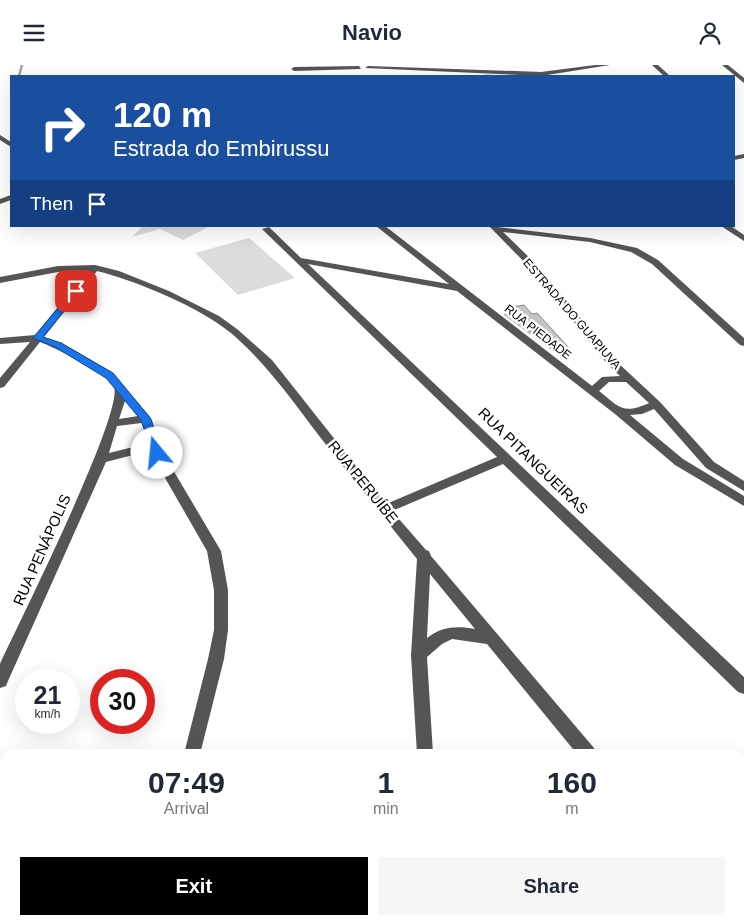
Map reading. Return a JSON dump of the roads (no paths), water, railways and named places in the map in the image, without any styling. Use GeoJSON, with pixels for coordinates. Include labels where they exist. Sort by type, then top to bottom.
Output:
{"type":"FeatureCollection","features":[{"type":"Feature","properties":{"kind":"street"},"geometry":{"type":"LineString","coordinates":[[286,65],[306,75]]}},
{"type":"Feature","properties":{"kind":"street"},"geometry":{"type":"LineString","coordinates":[[540,74],[607,65]]}},
{"type":"Feature","properties":{"kind":"street"},"geometry":{"type":"LineString","coordinates":[[655,65],[666,75]]}},
{"type":"Feature","properties":{"kind":"street"},"geometry":{"type":"LineString","coordinates":[[725,65],[744,81]]}},
{"type":"Feature","properties":{"kind":"street"},"geometry":{"type":"LineString","coordinates":[[294,69],[369,66],[549,75]]}},
{"type":"Feature","properties":{"kind":"street"},"geometry":{"type":"LineString","coordinates":[[300,72],[326,68]]}},
{"type":"Feature","properties":{"kind":"street","name":"RUA PIEDADE"},"geometry":{"type":"LineString","coordinates":[[381,227],[619,412],[680,462],[744,503]]}},
{"type":"Feature","properties":{"kind":"street"},"geometry":{"type":"LineString","coordinates":[[494,227],[590,239],[634,250],[654,262],[744,343]]}},
{"type":"Feature","properties":{"kind":"street","name":"ESTRADA DO GUAPIUVA"},"geometry":{"type":"LineString","coordinates":[[494,227],[535,268],[612,363],[656,403],[710,465],[744,487]]}},
{"type":"Feature","properties":{"kind":"street"},"geometry":{"type":"LineString","coordinates":[[726,227],[744,239]]}},
{"type":"Feature","properties":{"kind":"street","name":"RUA PITANGUEIRAS"},"geometry":{"type":"LineString","coordinates":[[266,229],[744,687]]}},
{"type":"Feature","properties":{"kind":"street"},"geometry":{"type":"LineString","coordinates":[[298,260],[459,289]]}},
{"type":"Feature","properties":{"kind":"street"},"geometry":{"type":"LineString","coordinates":[[0,385],[95,268]]}},
{"type":"Feature","properties":{"kind":"street","name":"RUA PERUÍBE"},"geometry":{"type":"LineString","coordinates":[[0,280],[58,269],[95,268],[116,273],[166,293],[216,318],[234,331],[268,362],[491,639],[584,749]]}},
{"type":"Feature","properties":{"kind":"street"},"geometry":{"type":"LineString","coordinates":[[0,341],[37,338],[58,345],[109,375],[146,419],[157,453],[214,551],[222,590],[221,630],[216,659],[193,749]]}},
{"type":"Feature","properties":{"kind":"street"},"geometry":{"type":"LineString","coordinates":[[606,379],[612,363]]}},
{"type":"Feature","properties":{"kind":"street","name":"ESTRADA DO GUAPIUVA"},"geometry":{"type":"LineString","coordinates":[[592,391],[606,379],[631,379]]}},
{"type":"Feature","properties":{"kind":"street","name":"RUA PENÁPOLIS"},"geometry":{"type":"LineString","coordinates":[[0,681],[101,459],[114,423],[120,399],[119,388]]}},
{"type":"Feature","properties":{"kind":"street"},"geometry":{"type":"LineString","coordinates":[[619,412],[638,412],[656,403]]}},
{"type":"Feature","properties":{"kind":"street"},"geometry":{"type":"LineString","coordinates":[[114,423],[146,419]]}},
{"type":"Feature","properties":{"kind":"street"},"geometry":{"type":"LineString","coordinates":[[101,459],[130,452],[157,453]]}},
{"type":"Feature","properties":{"kind":"street"},"geometry":{"type":"LineString","coordinates":[[385,509],[506,458]]}},
{"type":"Feature","properties":{"kind":"street"},"geometry":{"type":"LineString","coordinates":[[424,555],[419,655],[425,749]]}},
{"type":"Feature","properties":{"kind":"street"},"geometry":{"type":"LineString","coordinates":[[419,655],[432,640],[446,633],[462,632],[491,639]]}},
{"type":"Feature","properties":{"kind":"waterway"},"geometry":{"type":"LineString","coordinates":[[19,75],[22,65]]}}]}
